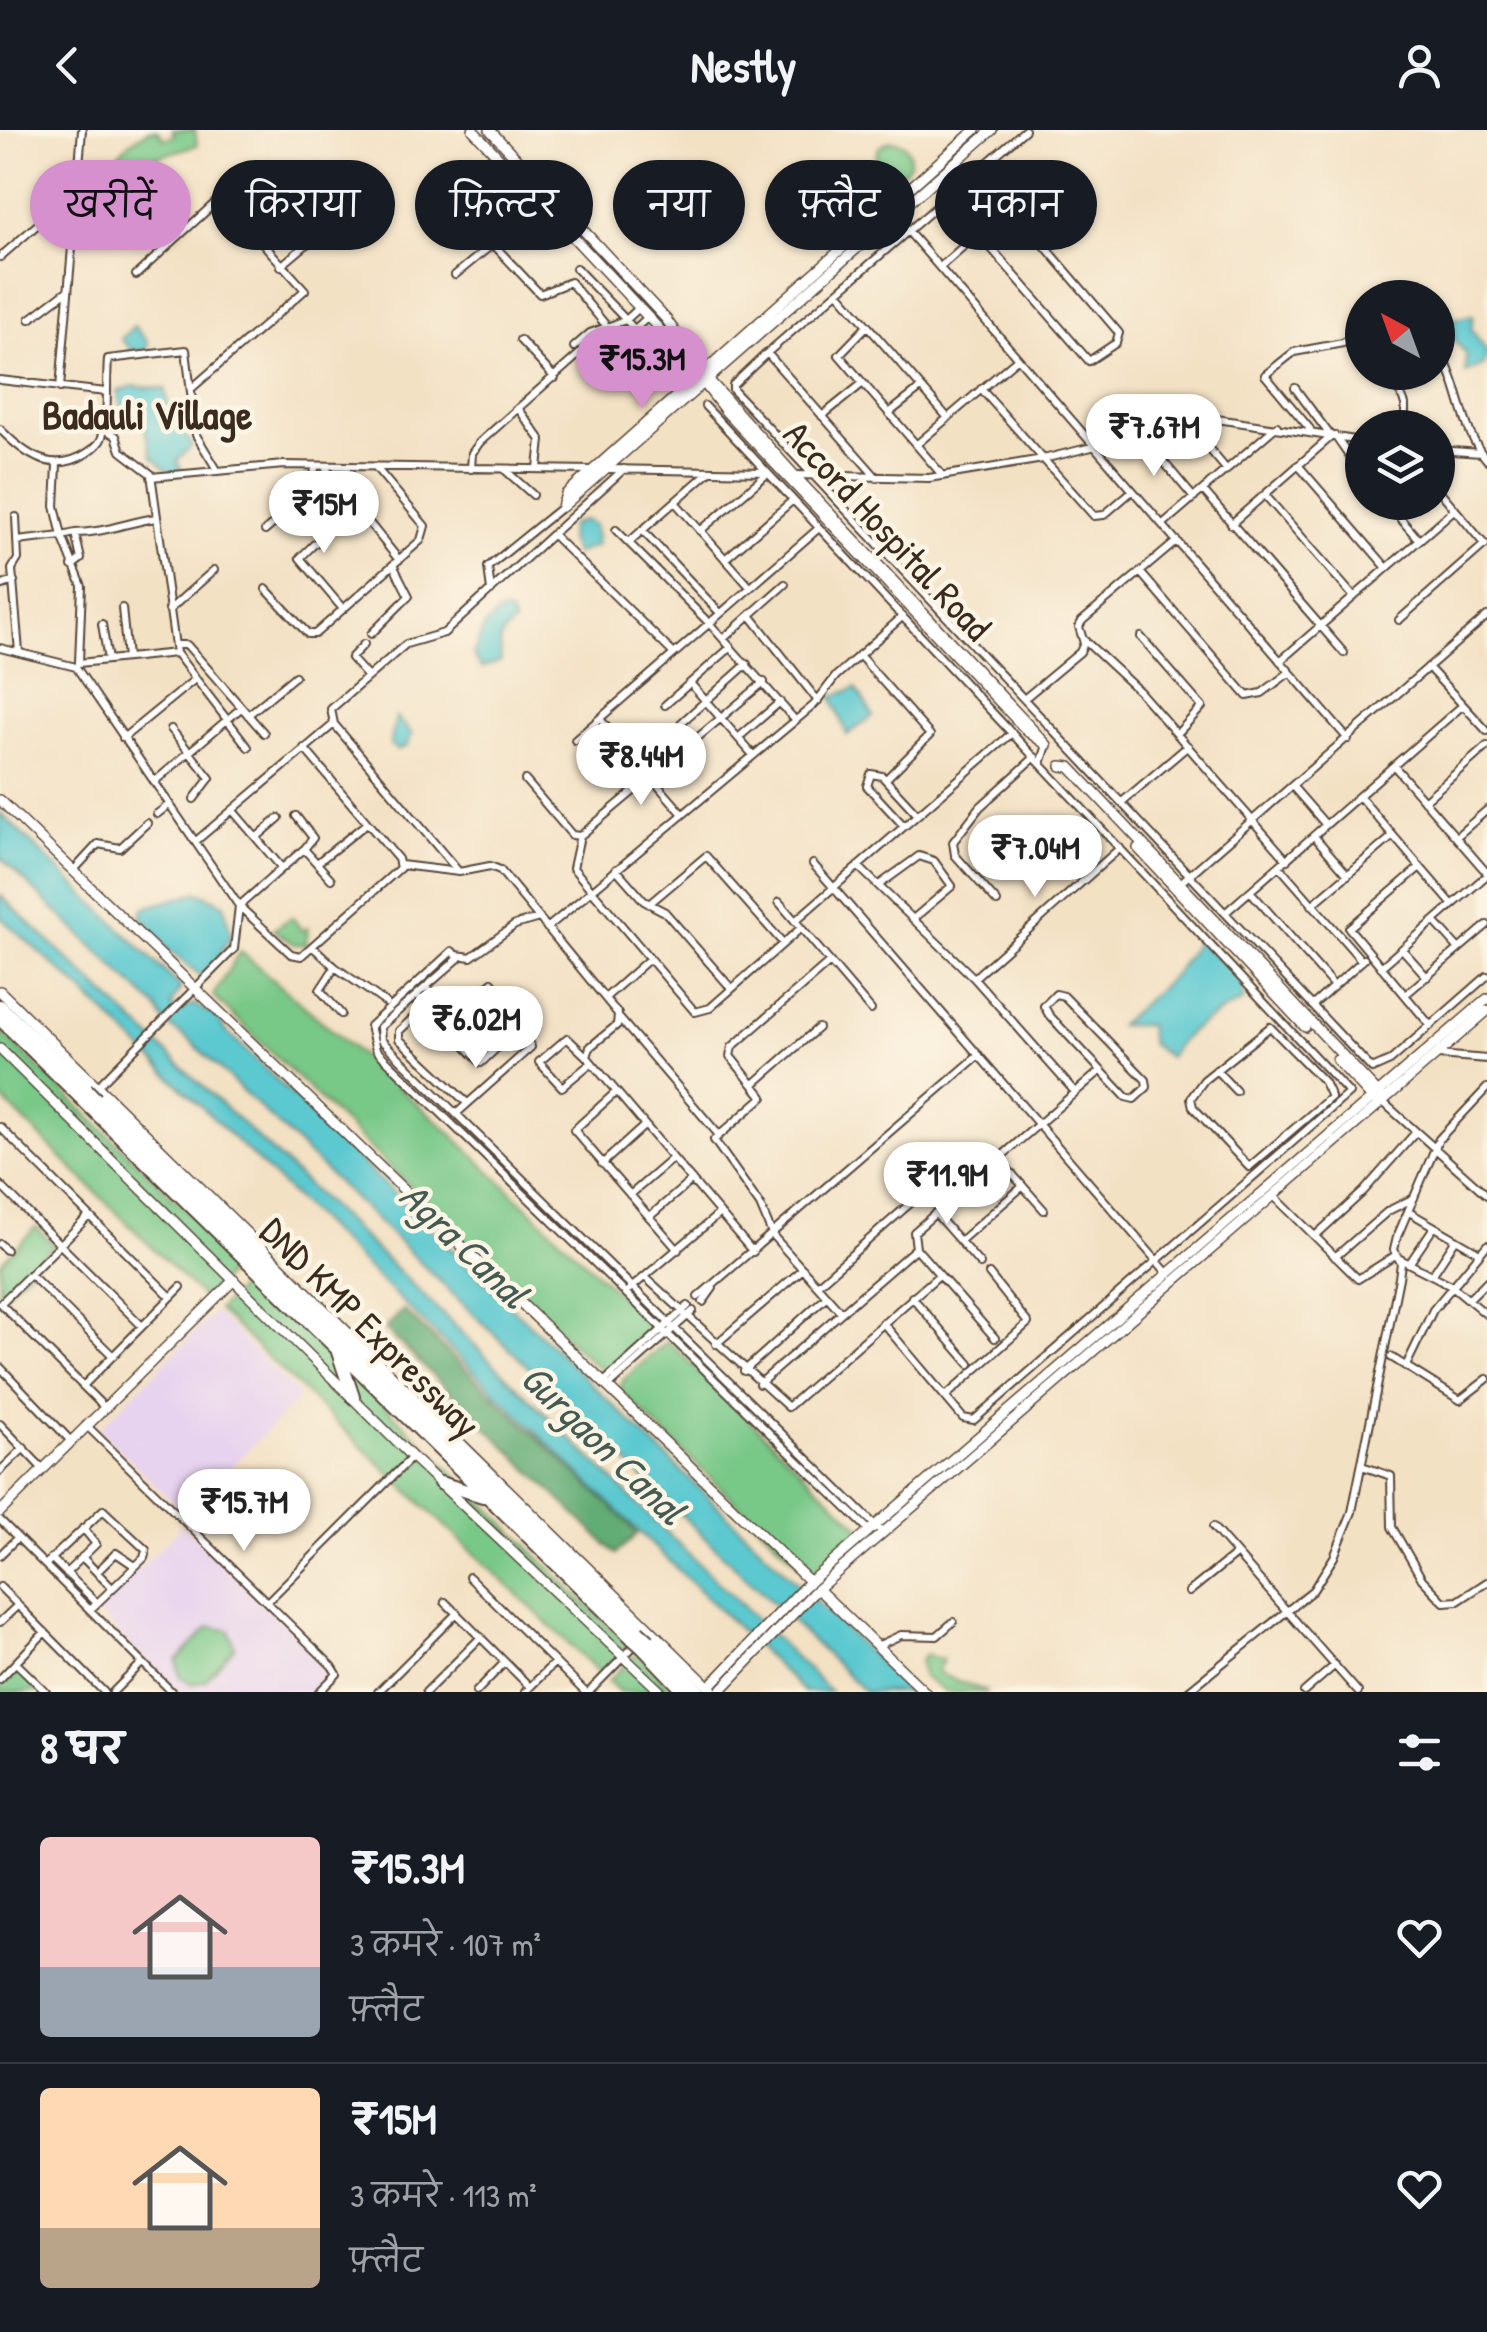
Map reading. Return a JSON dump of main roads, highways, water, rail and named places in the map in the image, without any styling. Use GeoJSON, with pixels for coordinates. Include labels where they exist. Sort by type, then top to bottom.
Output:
{"type":"FeatureCollection","features":[{"type":"Feature","properties":{"kind":"highway","name":"DND KMP Expressway"},"geometry":{"type":"LineString","coordinates":[[0,1006],[643,1637],[685,1692]]}},
{"type":"Feature","properties":{"kind":"highway","name":"DND KMP Expressway"},"geometry":{"type":"LineString","coordinates":[[0,1019],[91,1093],[337,1350],[486,1496],[643,1637],[710,1691]]}},
{"type":"Feature","properties":{"kind":"highway"},"geometry":{"type":"LineString","coordinates":[[337,1350],[353,1398]]}},
{"type":"Feature","properties":{"kind":"highway"},"geometry":{"type":"LineString","coordinates":[[440,1483],[486,1496]]}},
{"type":"Feature","properties":{"kind":"water"},"geometry":{"type":"Polygon","coordinates":[[[1473,315],[1471,329],[1487,352],[1484,365],[1466,373],[1466,354],[1455,341],[1455,319],[1473,315]]]}},
{"type":"Feature","properties":{"kind":"water"},"geometry":{"type":"Polygon","coordinates":[[[134,326],[148,342],[147,350],[133,351],[121,339],[134,326]]]}},
{"type":"Feature","properties":{"kind":"water"},"geometry":{"type":"Polygon","coordinates":[[[133,386],[165,389],[169,408],[192,445],[177,461],[183,473],[169,472],[152,456],[142,425],[124,414],[117,392],[133,386]]]}},
{"type":"Feature","properties":{"kind":"water"},"geometry":{"type":"Polygon","coordinates":[[[584,520],[594,525],[597,545],[575,554],[569,540],[570,525],[584,520]]]}},
{"type":"Feature","properties":{"kind":"water"},"geometry":{"type":"Polygon","coordinates":[[[500,612],[509,613],[514,623],[500,638],[501,661],[482,668],[473,655],[484,627],[500,612]]]}},
{"type":"Feature","properties":{"kind":"water"},"geometry":{"type":"Polygon","coordinates":[[[856,688],[873,716],[847,735],[832,697],[856,688]]]}},
{"type":"Feature","properties":{"kind":"water"},"geometry":{"type":"Polygon","coordinates":[[[396,717],[412,734],[407,746],[397,750],[390,744],[396,717]]]}},
{"type":"Feature","properties":{"kind":"water"},"geometry":{"type":"Polygon","coordinates":[[[0,813],[181,987],[170,1006],[182,1010],[193,1004],[217,1017],[224,1029],[910,1692],[865,1692],[192,1042],[166,1024],[156,1007],[0,857],[0,813]]]}},
{"type":"Feature","properties":{"kind":"water"},"geometry":{"type":"Polygon","coordinates":[[[198,892],[224,904],[231,935],[205,979],[166,948],[141,916],[144,908],[198,892]]]}},
{"type":"Feature","properties":{"kind":"water"},"geometry":{"type":"Polygon","coordinates":[[[0,895],[392,1265],[831,1692],[804,1692],[71,980],[0,917],[0,895]]]}},
{"type":"Feature","properties":{"kind":"water"},"geometry":{"type":"Polygon","coordinates":[[[1198,940],[1244,981],[1243,1001],[1192,1031],[1169,1057],[1151,1044],[1148,1025],[1119,1025],[1175,974],[1198,940]]]}},
{"type":"Feature","properties":{"kind":"district","name":"Badauli Village"},"geometry":{"type":"Point","coordinates":[147,414]}},
{"type":"Feature","properties":{"kind":"water label","name":"Agra Canal"},"geometry":{"type":"Point","coordinates":[465,1244]}},
{"type":"Feature","properties":{"kind":"water label","name":"Gurgaon Canal"},"geometry":{"type":"Point","coordinates":[604,1443]}}]}
